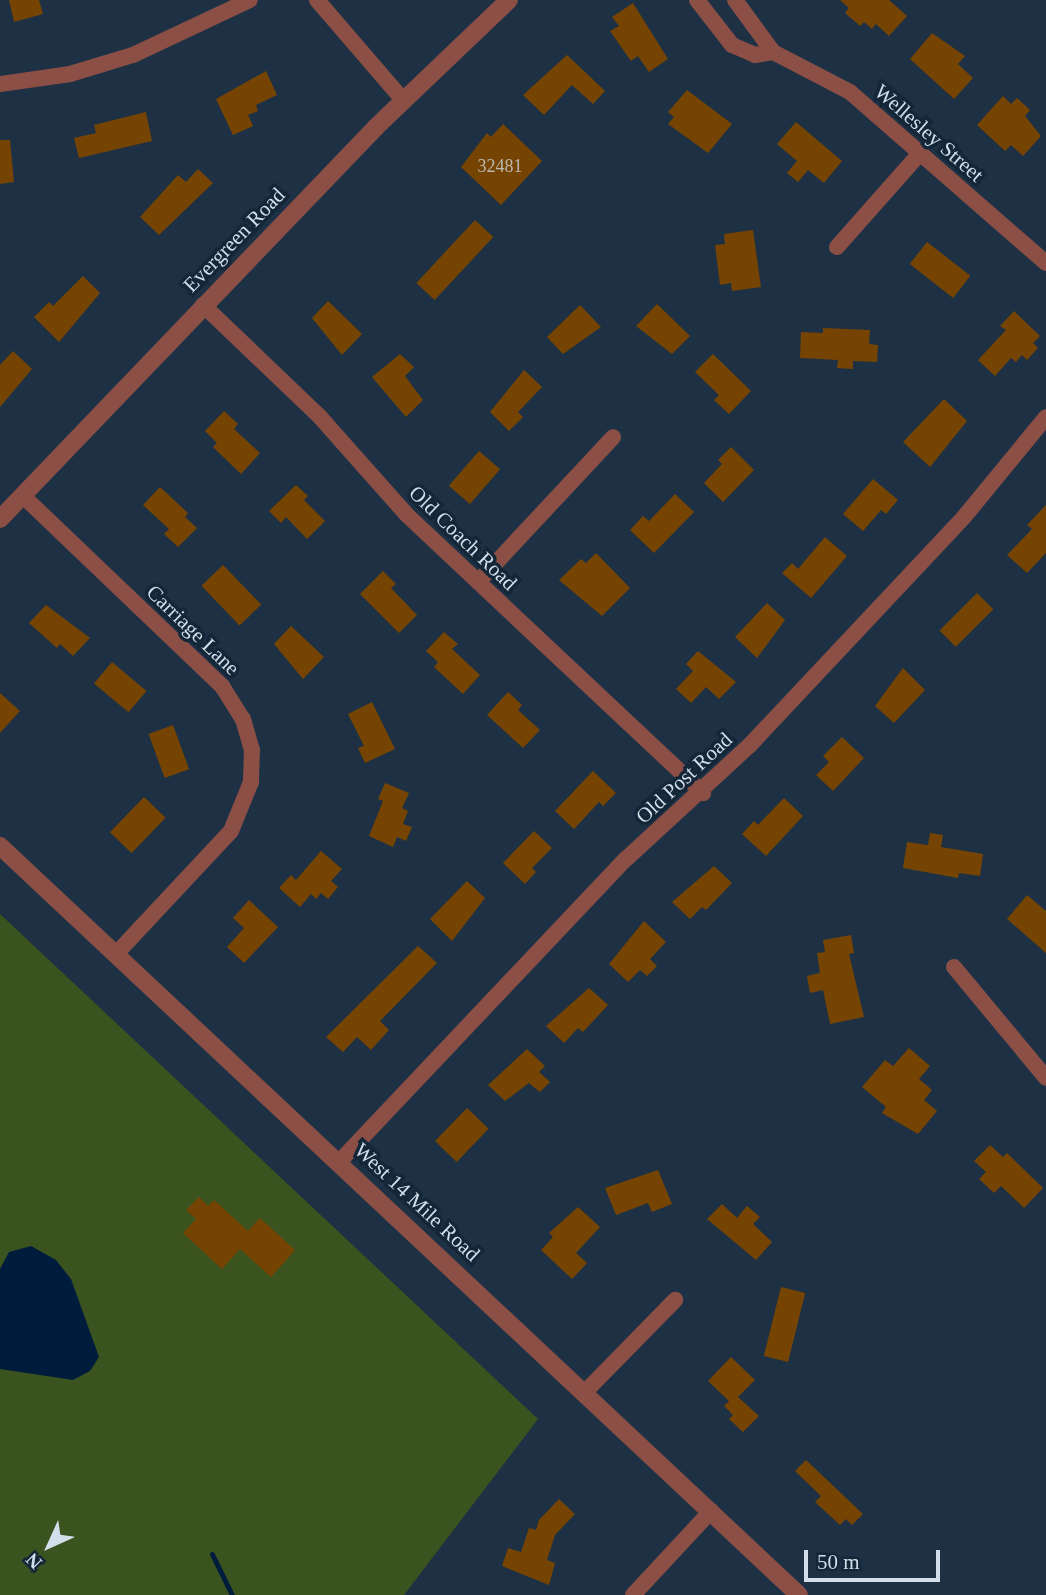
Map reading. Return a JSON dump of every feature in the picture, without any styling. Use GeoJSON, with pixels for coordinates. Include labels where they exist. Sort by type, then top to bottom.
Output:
{"type":"FeatureCollection","features":[{"type":"Feature","properties":{"kind":"street"},"geometry":{"type":"LineString","coordinates":[[0,84],[71,74],[132,55],[250,0]]}},
{"type":"Feature","properties":{"kind":"street"},"geometry":{"type":"LineString","coordinates":[[317,0],[402,100]]}},
{"type":"Feature","properties":{"kind":"street","name":"Evergreen Road"},"geometry":{"type":"LineString","coordinates":[[0,519],[202,305],[402,100],[509,0]]}},
{"type":"Feature","properties":{"kind":"street","name":"Wellesley Street"},"geometry":{"type":"LineString","coordinates":[[697,0],[732,45],[755,55],[772,52]]}},
{"type":"Feature","properties":{"kind":"street","name":"Wellesley Street"},"geometry":{"type":"LineString","coordinates":[[735,0],[772,52],[850,92],[1046,263]]}},
{"type":"Feature","properties":{"kind":"street"},"geometry":{"type":"LineString","coordinates":[[837,247],[921,152]]}},
{"type":"Feature","properties":{"kind":"street","name":"Old Coach Road"},"geometry":{"type":"LineString","coordinates":[[202,305],[311,409],[408,516],[703,793]]}},
{"type":"Feature","properties":{"kind":"street","name":"Old Post Road"},"geometry":{"type":"LineString","coordinates":[[341,1161],[602,883],[703,793],[964,517],[1046,417]]}},
{"type":"Feature","properties":{"kind":"street"},"geometry":{"type":"LineString","coordinates":[[478,582],[613,437]]}},
{"type":"Feature","properties":{"kind":"street","name":"Carriage Lane"},"geometry":{"type":"LineString","coordinates":[[23,495],[222,686],[243,719],[252,750],[251,782],[231,831],[117,953]]}},
{"type":"Feature","properties":{"kind":"street","name":"West 14 Mile Road"},"geometry":{"type":"LineString","coordinates":[[0,846],[341,1161],[799,1595]]}},
{"type":"Feature","properties":{"kind":"street"},"geometry":{"type":"LineString","coordinates":[[954,967],[1046,1078]]}},
{"type":"Feature","properties":{"kind":"street"},"geometry":{"type":"LineString","coordinates":[[585,1392],[675,1300]]}},
{"type":"Feature","properties":{"kind":"street"},"geometry":{"type":"LineString","coordinates":[[633,1595],[711,1511]]}},
{"type":"Feature","properties":{"kind":"green space"},"geometry":{"type":"Polygon","coordinates":[[[0,914],[538,1419],[404,1595],[0,1595],[0,914]]]}},
{"type":"Feature","properties":{"kind":"water"},"geometry":{"type":"Polygon","coordinates":[[[31,1246],[56,1260],[71,1279],[99,1357],[90,1371],[73,1380],[0,1369],[0,1269],[9,1252],[31,1246]]]}},
{"type":"Feature","properties":{"kind":"building"},"geometry":{"type":"Polygon","coordinates":[[[9,0],[39,0],[43,14],[14,22],[9,0]]]}},
{"type":"Feature","properties":{"kind":"building"},"geometry":{"type":"Polygon","coordinates":[[[840,0],[889,0],[907,16],[889,36],[876,24],[872,29],[864,22],[860,26],[845,13],[849,8],[840,0]]]}},
{"type":"Feature","properties":{"kind":"building"},"geometry":{"type":"Polygon","coordinates":[[[633,3],[668,59],[649,72],[638,56],[631,61],[610,31],[619,26],[612,17],[633,3]]]}},
{"type":"Feature","properties":{"kind":"building"},"geometry":{"type":"Polygon","coordinates":[[[932,33],[965,56],[958,64],[973,78],[954,99],[910,59],[932,33]]]}},
{"type":"Feature","properties":{"kind":"building"},"geometry":{"type":"Polygon","coordinates":[[[567,55],[605,91],[593,104],[572,85],[544,115],[523,95],[567,55]]]}},
{"type":"Feature","properties":{"kind":"building"},"geometry":{"type":"Polygon","coordinates":[[[266,71],[277,95],[256,105],[258,111],[248,115],[253,126],[233,135],[216,99],[266,71]]]}},
{"type":"Feature","properties":{"kind":"building"},"geometry":{"type":"Polygon","coordinates":[[[687,90],[732,124],[708,153],[668,124],[674,117],[668,112],[687,90]]]}},
{"type":"Feature","properties":{"kind":"building"},"geometry":{"type":"Polygon","coordinates":[[[1003,96],[1011,104],[1017,98],[1030,110],[1025,116],[1041,136],[1023,156],[1011,145],[1005,151],[977,125],[1003,96]]]}},
{"type":"Feature","properties":{"kind":"building"},"geometry":{"type":"Polygon","coordinates":[[[146,112],[152,141],[79,158],[74,138],[96,133],[94,125],[146,112]]]}},
{"type":"Feature","properties":{"kind":"building"},"geometry":{"type":"Polygon","coordinates":[[[796,122],[842,161],[824,183],[808,170],[798,182],[787,173],[797,161],[777,144],[796,122]]]}},
{"type":"Feature","properties":{"kind":"building"},"geometry":{"type":"Polygon","coordinates":[[[503,124],[542,161],[501,205],[461,167],[487,133],[491,137],[503,124]]]}},
{"type":"Feature","properties":{"kind":"building"},"geometry":{"type":"Polygon","coordinates":[[[0,140],[10,140],[14,182],[0,184],[0,140]]]}},
{"type":"Feature","properties":{"kind":"building"},"geometry":{"type":"Polygon","coordinates":[[[198,169],[213,183],[159,235],[140,217],[178,175],[186,182],[198,169]]]}},
{"type":"Feature","properties":{"kind":"building"},"geometry":{"type":"Polygon","coordinates":[[[475,220],[493,237],[435,300],[416,283],[475,220]]]}},
{"type":"Feature","properties":{"kind":"building"},"geometry":{"type":"Polygon","coordinates":[[[753,230],[761,287],[732,291],[731,283],[720,285],[715,245],[725,244],[724,234],[753,230]]]}},
{"type":"Feature","properties":{"kind":"building"},"geometry":{"type":"Polygon","coordinates":[[[927,242],[970,276],[953,298],[910,264],[927,242]]]}},
{"type":"Feature","properties":{"kind":"building"},"geometry":{"type":"Polygon","coordinates":[[[83,276],[100,293],[59,342],[34,317],[49,302],[53,306],[83,276]]]}},
{"type":"Feature","properties":{"kind":"building"},"geometry":{"type":"Polygon","coordinates":[[[328,301],[362,334],[342,355],[312,318],[328,301]]]}},
{"type":"Feature","properties":{"kind":"building"},"geometry":{"type":"Polygon","coordinates":[[[657,304],[690,336],[672,354],[636,326],[657,304]]]}},
{"type":"Feature","properties":{"kind":"building"},"geometry":{"type":"Polygon","coordinates":[[[580,305],[601,327],[563,354],[547,337],[580,305]]]}},
{"type":"Feature","properties":{"kind":"building"},"geometry":{"type":"Polygon","coordinates":[[[1014,311],[1040,336],[1033,343],[1038,348],[1027,360],[1022,355],[1016,362],[1011,358],[995,376],[978,360],[1006,330],[1000,326],[1014,311]]]}},
{"type":"Feature","properties":{"kind":"building"},"geometry":{"type":"Polygon","coordinates":[[[823,328],[870,330],[869,344],[878,345],[877,362],[853,361],[853,369],[837,368],[838,360],[800,358],[801,332],[823,333],[823,328]]]}},
{"type":"Feature","properties":{"kind":"building"},"geometry":{"type":"Polygon","coordinates":[[[13,351],[32,369],[0,407],[0,365],[13,351]]]}},
{"type":"Feature","properties":{"kind":"building"},"geometry":{"type":"Polygon","coordinates":[[[400,354],[414,367],[405,376],[423,400],[406,417],[372,377],[400,354]]]}},
{"type":"Feature","properties":{"kind":"building"},"geometry":{"type":"Polygon","coordinates":[[[713,354],[751,391],[729,414],[714,400],[719,395],[695,372],[713,354]]]}},
{"type":"Feature","properties":{"kind":"building"},"geometry":{"type":"Polygon","coordinates":[[[524,370],[542,387],[518,412],[523,417],[509,431],[490,412],[524,370]]]}},
{"type":"Feature","properties":{"kind":"building"},"geometry":{"type":"Polygon","coordinates":[[[944,399],[967,421],[930,467],[903,442],[944,399]]]}},
{"type":"Feature","properties":{"kind":"building"},"geometry":{"type":"Polygon","coordinates":[[[224,411],[238,424],[234,429],[260,453],[241,474],[213,447],[217,443],[205,431],[224,411]]]}},
{"type":"Feature","properties":{"kind":"building"},"geometry":{"type":"Polygon","coordinates":[[[731,447],[754,470],[723,502],[704,483],[722,464],[718,460],[731,447]]]}},
{"type":"Feature","properties":{"kind":"building"},"geometry":{"type":"Polygon","coordinates":[[[479,451],[500,469],[470,504],[449,486],[479,451]]]}},
{"type":"Feature","properties":{"kind":"building"},"geometry":{"type":"Polygon","coordinates":[[[873,479],[898,500],[886,514],[881,510],[863,531],[843,514],[873,479]]]}},
{"type":"Feature","properties":{"kind":"building"},"geometry":{"type":"Polygon","coordinates":[[[296,485],[308,496],[304,500],[325,521],[307,539],[286,517],[281,523],[269,511],[296,485]]]}},
{"type":"Feature","properties":{"kind":"building"},"geometry":{"type":"Polygon","coordinates":[[[160,487],[188,513],[185,517],[197,528],[178,547],[164,534],[169,529],[143,505],[160,487]]]}},
{"type":"Feature","properties":{"kind":"building"},"geometry":{"type":"Polygon","coordinates":[[[675,494],[694,512],[654,553],[630,530],[643,516],[649,521],[675,494]]]}},
{"type":"Feature","properties":{"kind":"building"},"geometry":{"type":"Polygon","coordinates":[[[1046,505],[1046,553],[1027,573],[1007,555],[1032,529],[1027,525],[1046,505]]]}},
{"type":"Feature","properties":{"kind":"building"},"geometry":{"type":"Polygon","coordinates":[[[825,537],[847,556],[811,598],[782,573],[792,563],[798,569],[825,537]]]}},
{"type":"Feature","properties":{"kind":"building"},"geometry":{"type":"Polygon","coordinates":[[[596,553],[630,588],[602,616],[559,580],[581,559],[586,563],[596,553]]]}},
{"type":"Feature","properties":{"kind":"building"},"geometry":{"type":"Polygon","coordinates":[[[223,565],[261,605],[240,625],[201,586],[223,565]]]}},
{"type":"Feature","properties":{"kind":"building"},"geometry":{"type":"Polygon","coordinates":[[[383,571],[396,584],[391,588],[417,615],[399,633],[360,594],[383,571]]]}},
{"type":"Feature","properties":{"kind":"building"},"geometry":{"type":"Polygon","coordinates":[[[977,593],[993,609],[956,647],[940,630],[977,593]]]}},
{"type":"Feature","properties":{"kind":"building"},"geometry":{"type":"Polygon","coordinates":[[[767,603],[785,620],[757,658],[735,637],[767,603]]]}},
{"type":"Feature","properties":{"kind":"building"},"geometry":{"type":"Polygon","coordinates":[[[46,605],[90,638],[73,656],[60,644],[57,648],[29,623],[46,605]]]}},
{"type":"Feature","properties":{"kind":"building"},"geometry":{"type":"Polygon","coordinates":[[[291,626],[324,657],[303,679],[274,644],[291,626]]]}},
{"type":"Feature","properties":{"kind":"building"},"geometry":{"type":"Polygon","coordinates":[[[444,632],[458,644],[452,649],[480,675],[463,694],[434,667],[438,662],[426,651],[444,632]]]}},
{"type":"Feature","properties":{"kind":"building"},"geometry":{"type":"Polygon","coordinates":[[[698,651],[736,682],[719,699],[706,687],[691,703],[676,689],[693,671],[686,664],[698,651]]]}},
{"type":"Feature","properties":{"kind":"building"},"geometry":{"type":"Polygon","coordinates":[[[112,662],[146,691],[128,712],[94,683],[112,662]]]}},
{"type":"Feature","properties":{"kind":"building"},"geometry":{"type":"Polygon","coordinates":[[[903,668],[925,690],[894,723],[875,706],[903,668]]]}},
{"type":"Feature","properties":{"kind":"building"},"geometry":{"type":"Polygon","coordinates":[[[508,692],[522,705],[518,710],[540,730],[523,748],[487,715],[508,692]]]}},
{"type":"Feature","properties":{"kind":"building"},"geometry":{"type":"Polygon","coordinates":[[[0,693],[20,711],[0,733],[0,693]]]}},
{"type":"Feature","properties":{"kind":"building"},"geometry":{"type":"Polygon","coordinates":[[[372,702],[395,749],[365,763],[358,748],[364,746],[348,714],[372,702]]]}},
{"type":"Feature","properties":{"kind":"building"},"geometry":{"type":"Polygon","coordinates":[[[173,725],[189,769],[165,778],[149,734],[173,725]]]}},
{"type":"Feature","properties":{"kind":"building"},"geometry":{"type":"Polygon","coordinates":[[[842,737],[864,758],[833,791],[816,775],[829,762],[823,756],[842,737]]]}},
{"type":"Feature","properties":{"kind":"building"},"geometry":{"type":"Polygon","coordinates":[[[593,771],[616,793],[603,806],[599,802],[574,829],[555,811],[593,771]]]}},
{"type":"Feature","properties":{"kind":"building"},"geometry":{"type":"Polygon","coordinates":[[[385,783],[409,793],[402,808],[408,811],[403,824],[412,827],[406,841],[397,837],[393,847],[369,836],[383,801],[378,799],[385,783]]]}},
{"type":"Feature","properties":{"kind":"building"},"geometry":{"type":"Polygon","coordinates":[[[144,797],[166,818],[132,853],[110,832],[144,797]]]}},
{"type":"Feature","properties":{"kind":"building"},"geometry":{"type":"Polygon","coordinates":[[[784,798],[803,816],[766,856],[742,834],[754,821],[758,825],[784,798]]]}},
{"type":"Feature","properties":{"kind":"building"},"geometry":{"type":"Polygon","coordinates":[[[534,831],[552,848],[532,868],[536,872],[525,884],[503,863],[534,831]]]}},
{"type":"Feature","properties":{"kind":"building"},"geometry":{"type":"Polygon","coordinates":[[[930,833],[943,835],[941,847],[983,854],[980,876],[959,873],[958,878],[903,868],[907,842],[928,845],[930,833]]]}},
{"type":"Feature","properties":{"kind":"building"},"geometry":{"type":"Polygon","coordinates":[[[321,851],[342,869],[331,881],[338,887],[328,899],[321,893],[316,899],[311,894],[300,907],[279,888],[291,875],[296,880],[321,851]]]}},
{"type":"Feature","properties":{"kind":"building"},"geometry":{"type":"Polygon","coordinates":[[[714,866],[732,883],[706,910],[702,907],[690,919],[672,902],[714,866]]]}},
{"type":"Feature","properties":{"kind":"building"},"geometry":{"type":"Polygon","coordinates":[[[467,881],[485,898],[452,941],[430,919],[467,881]]]}},
{"type":"Feature","properties":{"kind":"building"},"geometry":{"type":"Polygon","coordinates":[[[1027,895],[1046,911],[1046,953],[1007,919],[1027,895]]]}},
{"type":"Feature","properties":{"kind":"building"},"geometry":{"type":"Polygon","coordinates":[[[249,900],[278,927],[244,963],[227,947],[244,928],[233,918],[249,900]]]}},
{"type":"Feature","properties":{"kind":"building"},"geometry":{"type":"Polygon","coordinates":[[[644,921],[666,942],[650,959],[657,966],[647,976],[640,970],[628,982],[609,964],[644,921]]]}},
{"type":"Feature","properties":{"kind":"building"},"geometry":{"type":"Polygon","coordinates":[[[851,935],[854,953],[849,954],[864,1017],[830,1024],[823,990],[810,993],[807,976],[820,973],[817,953],[825,952],[823,940],[851,935]]]}},
{"type":"Feature","properties":{"kind":"building"},"geometry":{"type":"Polygon","coordinates":[[[418,946],[437,963],[380,1021],[389,1030],[371,1050],[357,1037],[343,1052],[326,1037],[418,946]]]}},
{"type":"Feature","properties":{"kind":"building"},"geometry":{"type":"Polygon","coordinates":[[[589,988],[608,1005],[583,1032],[578,1028],[564,1043],[546,1026],[589,988]]]}},
{"type":"Feature","properties":{"kind":"building"},"geometry":{"type":"Polygon","coordinates":[[[909,1048],[930,1066],[919,1079],[932,1090],[924,1100],[937,1111],[918,1134],[882,1113],[886,1107],[862,1087],[885,1060],[893,1066],[909,1048]]]}},
{"type":"Feature","properties":{"kind":"building"},"geometry":{"type":"Polygon","coordinates":[[[527,1049],[545,1066],[539,1072],[550,1082],[540,1092],[529,1083],[505,1101],[488,1085],[527,1049]]]}},
{"type":"Feature","properties":{"kind":"building"},"geometry":{"type":"Polygon","coordinates":[[[467,1108],[489,1129],[457,1162],[435,1141],[467,1108]]]}},
{"type":"Feature","properties":{"kind":"building"},"geometry":{"type":"Polygon","coordinates":[[[990,1145],[1003,1157],[1007,1153],[1043,1188],[1024,1208],[1001,1186],[994,1193],[979,1179],[986,1172],[974,1161],[990,1145]]]}},
{"type":"Feature","properties":{"kind":"building"},"geometry":{"type":"Polygon","coordinates":[[[658,1170],[672,1204],[652,1212],[648,1203],[616,1215],[605,1188],[658,1170]]]}},
{"type":"Feature","properties":{"kind":"building"},"geometry":{"type":"Polygon","coordinates":[[[199,1197],[208,1206],[214,1200],[248,1231],[260,1218],[295,1250],[271,1277],[240,1249],[222,1269],[183,1233],[196,1219],[186,1210],[199,1197]]]}},
{"type":"Feature","properties":{"kind":"building"},"geometry":{"type":"Polygon","coordinates":[[[722,1204],[737,1218],[747,1206],[760,1217],[753,1224],[772,1242],[756,1260],[707,1219],[722,1204]]]}},
{"type":"Feature","properties":{"kind":"building"},"geometry":{"type":"Polygon","coordinates":[[[578,1207],[600,1227],[576,1253],[587,1263],[572,1279],[541,1250],[553,1237],[549,1233],[578,1207]]]}},
{"type":"Feature","properties":{"kind":"building"},"geometry":{"type":"Polygon","coordinates":[[[781,1287],[805,1293],[788,1362],[764,1356],[781,1287]]]}},
{"type":"Feature","properties":{"kind":"building"},"geometry":{"type":"Polygon","coordinates":[[[731,1357],[755,1380],[738,1397],[759,1416],[743,1432],[729,1419],[733,1415],[724,1406],[729,1401],[708,1381],[731,1357]]]}},
{"type":"Feature","properties":{"kind":"building"},"geometry":{"type":"Polygon","coordinates":[[[806,1460],[863,1514],[852,1525],[846,1519],[840,1525],[815,1502],[821,1496],[795,1471],[806,1460]]]}},
{"type":"Feature","properties":{"kind":"building"},"geometry":{"type":"Polygon","coordinates":[[[559,1499],[575,1514],[555,1535],[547,1560],[555,1563],[549,1585],[502,1566],[508,1548],[521,1552],[529,1528],[536,1530],[539,1520],[559,1499]]]}},
{"type":"Feature","properties":{"kind":"waterway"},"geometry":{"type":"LineString","coordinates":[[212,1554],[232,1595]]}}]}
